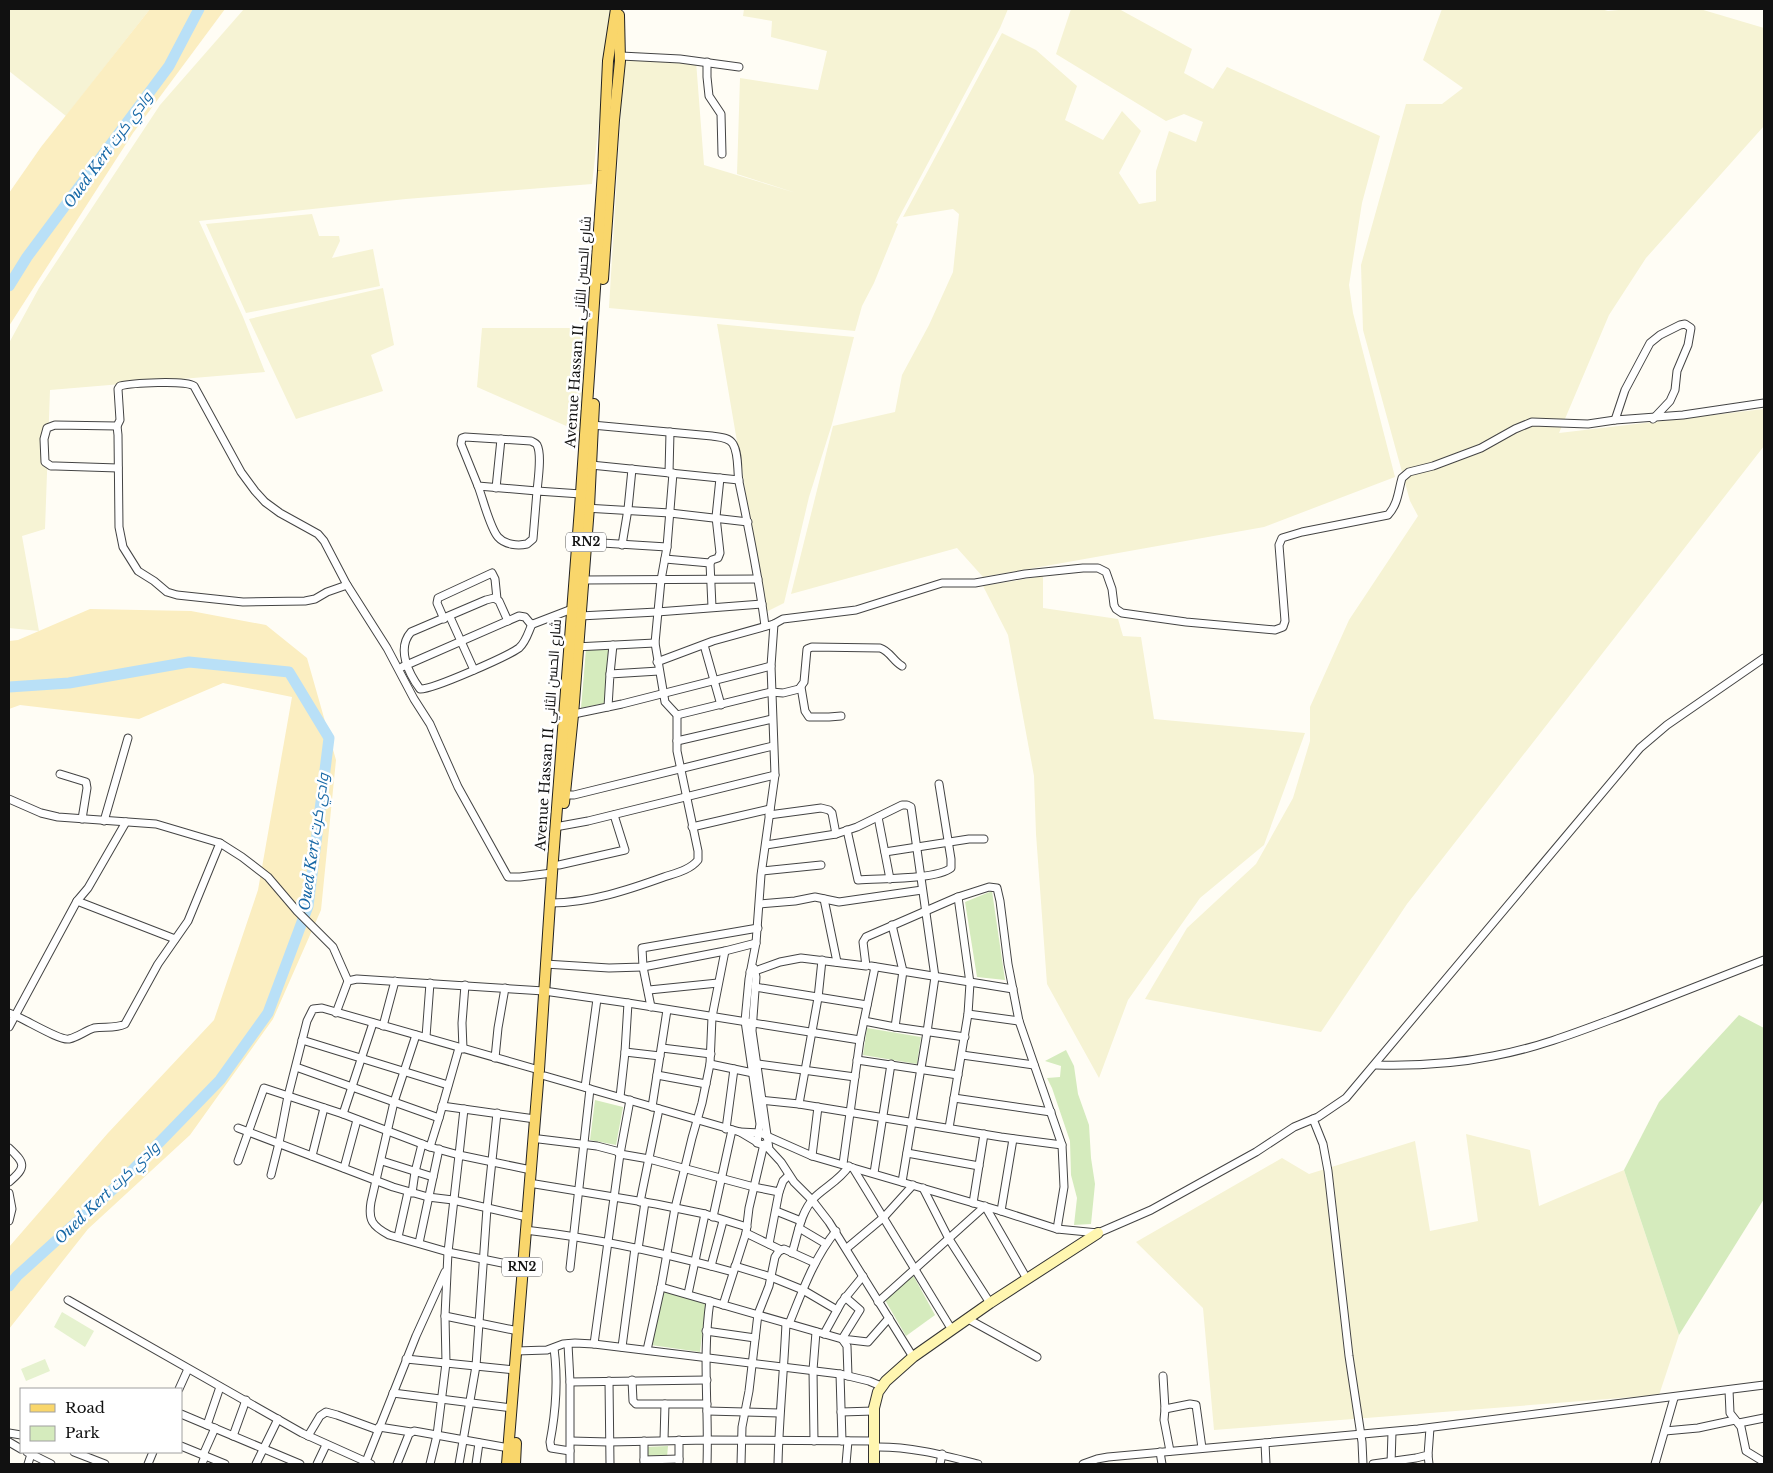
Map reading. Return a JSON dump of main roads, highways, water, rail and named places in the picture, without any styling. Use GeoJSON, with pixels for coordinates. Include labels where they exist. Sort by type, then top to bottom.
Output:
{"type":"FeatureCollection","features":[{"type":"Feature","properties":{"kind":"main road","name":"Avenue Hassan II شارع الحسن الثاني"},"geometry":{"type":"LineString","coordinates":[[576,612],[583,580],[586,542],[584,508],[581,494],[603,172],[608,61],[617,9]]}},
{"type":"Feature","properties":{"kind":"main road","name":"Avenue Hassan II شارع الحسن الثاني"},"geometry":{"type":"LineString","coordinates":[[554,903],[552,873],[561,795],[584,508],[591,466],[592,425],[620,57],[617,9]]}},
{"type":"Feature","properties":{"kind":"main road"},"geometry":{"type":"LineString","coordinates":[[609,48],[620,57]]}},
{"type":"Feature","properties":{"kind":"main road"},"geometry":{"type":"LineString","coordinates":[[608,61],[620,57]]}},
{"type":"Feature","properties":{"kind":"main road","name":"Avenue Hassan II شارع الحسن الثاني"},"geometry":{"type":"LineString","coordinates":[[507,1464],[514,1370],[519,1351],[518,1331],[522,1267],[540,1138],[548,964],[559,864],[558,827]]}},
{"type":"Feature","properties":{"kind":"main road","name":"Avenue Hassan II شارع الحسن الثاني"},"geometry":{"type":"LineString","coordinates":[[514,1464],[519,1351],[528,1231],[527,1217],[535,1119],[542,1073]]}},
{"type":"Feature","properties":{"kind":"waterway","name":"Oued Kert وادي كرت"},"geometry":{"type":"LineString","coordinates":[[9,286],[27,257],[169,66],[199,9]]}},
{"type":"Feature","properties":{"kind":"waterway","name":"Oued Kert وادي كرت"},"geometry":{"type":"LineString","coordinates":[[9,687],[69,683],[189,662],[289,672],[329,738],[308,906],[268,1013],[220,1080],[121,1182],[17,1276],[9,1286]]}}]}
